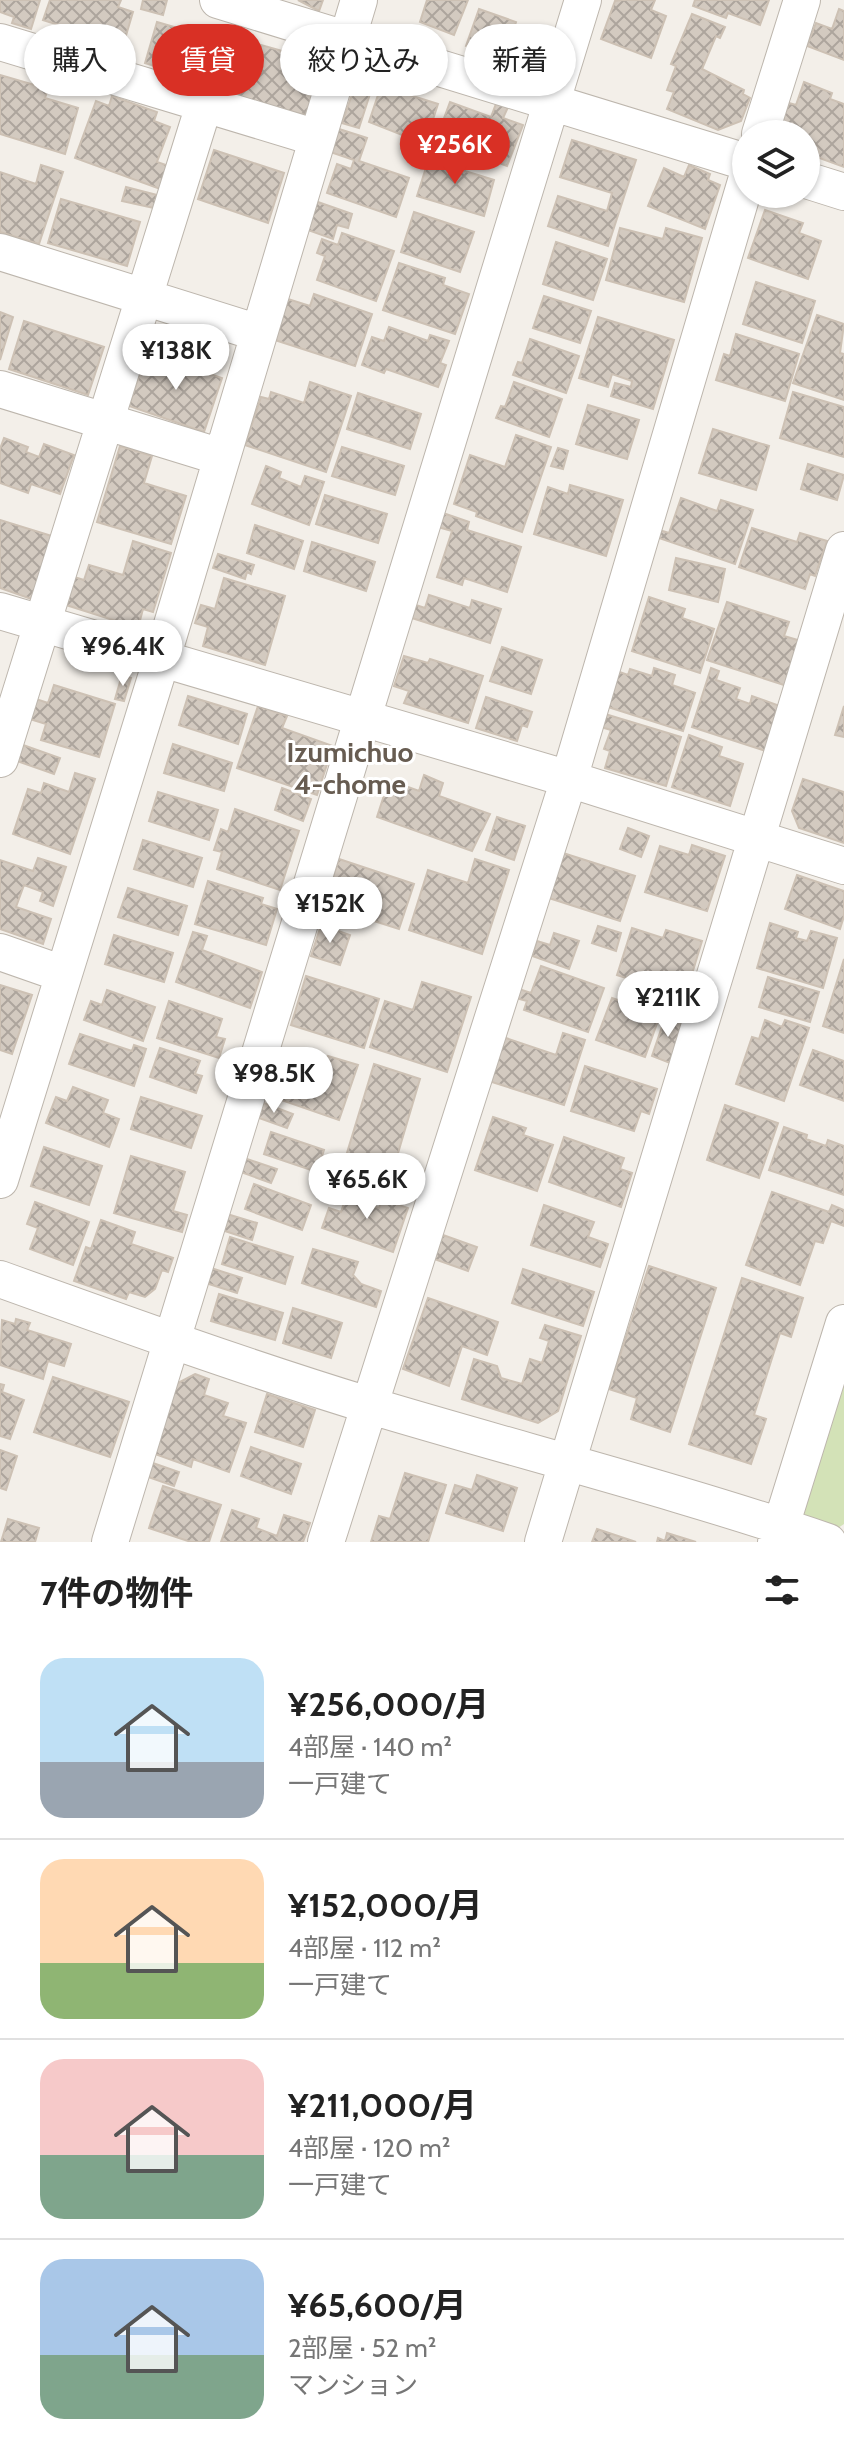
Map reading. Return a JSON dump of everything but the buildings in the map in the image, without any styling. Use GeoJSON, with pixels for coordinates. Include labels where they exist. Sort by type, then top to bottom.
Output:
{"type":"FeatureCollection","features":[{"type":"Feature","properties":{"kind":"street"},"geometry":{"type":"LineString","coordinates":[[218,0],[299,24]]}},
{"type":"Feature","properties":{"kind":"street"},"geometry":{"type":"LineString","coordinates":[[351,24],[359,0]]}},
{"type":"Feature","properties":{"kind":"street"},"geometry":{"type":"LineString","coordinates":[[110,1542],[583,0]]}},
{"type":"Feature","properties":{"kind":"street"},"geometry":{"type":"LineString","coordinates":[[764,120],[802,0]]}},
{"type":"Feature","properties":{"kind":"street"},"geometry":{"type":"LineString","coordinates":[[0,42],[317,138]]}},
{"type":"Feature","properties":{"kind":"street"},"geometry":{"type":"LineString","coordinates":[[448,69],[732,158]]}},
{"type":"Feature","properties":{"kind":"street"},"geometry":{"type":"LineString","coordinates":[[0,1180],[162,658],[329,96]]}},
{"type":"Feature","properties":{"kind":"street"},"geometry":{"type":"LineString","coordinates":[[0,759],[147,296],[204,105]]}},
{"type":"Feature","properties":{"kind":"street"},"geometry":{"type":"LineString","coordinates":[[820,184],[844,192]]}},
{"type":"Feature","properties":{"kind":"street"},"geometry":{"type":"LineString","coordinates":[[326,1542],[569,779],[738,208]]}},
{"type":"Feature","properties":{"kind":"street"},"geometry":{"type":"LineString","coordinates":[[0,252],[259,333]]}},
{"type":"Feature","properties":{"kind":"street"},"geometry":{"type":"LineString","coordinates":[[0,389],[221,457]]}},
{"type":"Feature","properties":{"kind":"street"},"geometry":{"type":"LineString","coordinates":[[543,1542],[844,550]]}},
{"type":"Feature","properties":{"kind":"street"},"geometry":{"type":"LineString","coordinates":[[0,611],[569,779],[844,866]]}},
{"type":"Feature","properties":{"kind":"street"},"geometry":{"type":"LineString","coordinates":[[0,952],[63,974]]}},
{"type":"Feature","properties":{"kind":"street"},"geometry":{"type":"LineString","coordinates":[[0,1279],[171,1341],[369,1405],[567,1460],[778,1534],[828,1542]]}},
{"type":"Feature","properties":{"kind":"street"},"geometry":{"type":"LineString","coordinates":[[778,1534],[844,1323]]}},
{"type":"Feature","properties":{"kind":"green space"},"geometry":{"type":"Polygon","coordinates":[[[844,1368],[844,1524],[838,1528],[805,1517],[801,1506],[844,1368]]]}},
{"type":"Feature","properties":{"kind":"district","name":"Izumichuo 4-chome"},"geometry":{"type":"Point","coordinates":[350,768]}}]}
